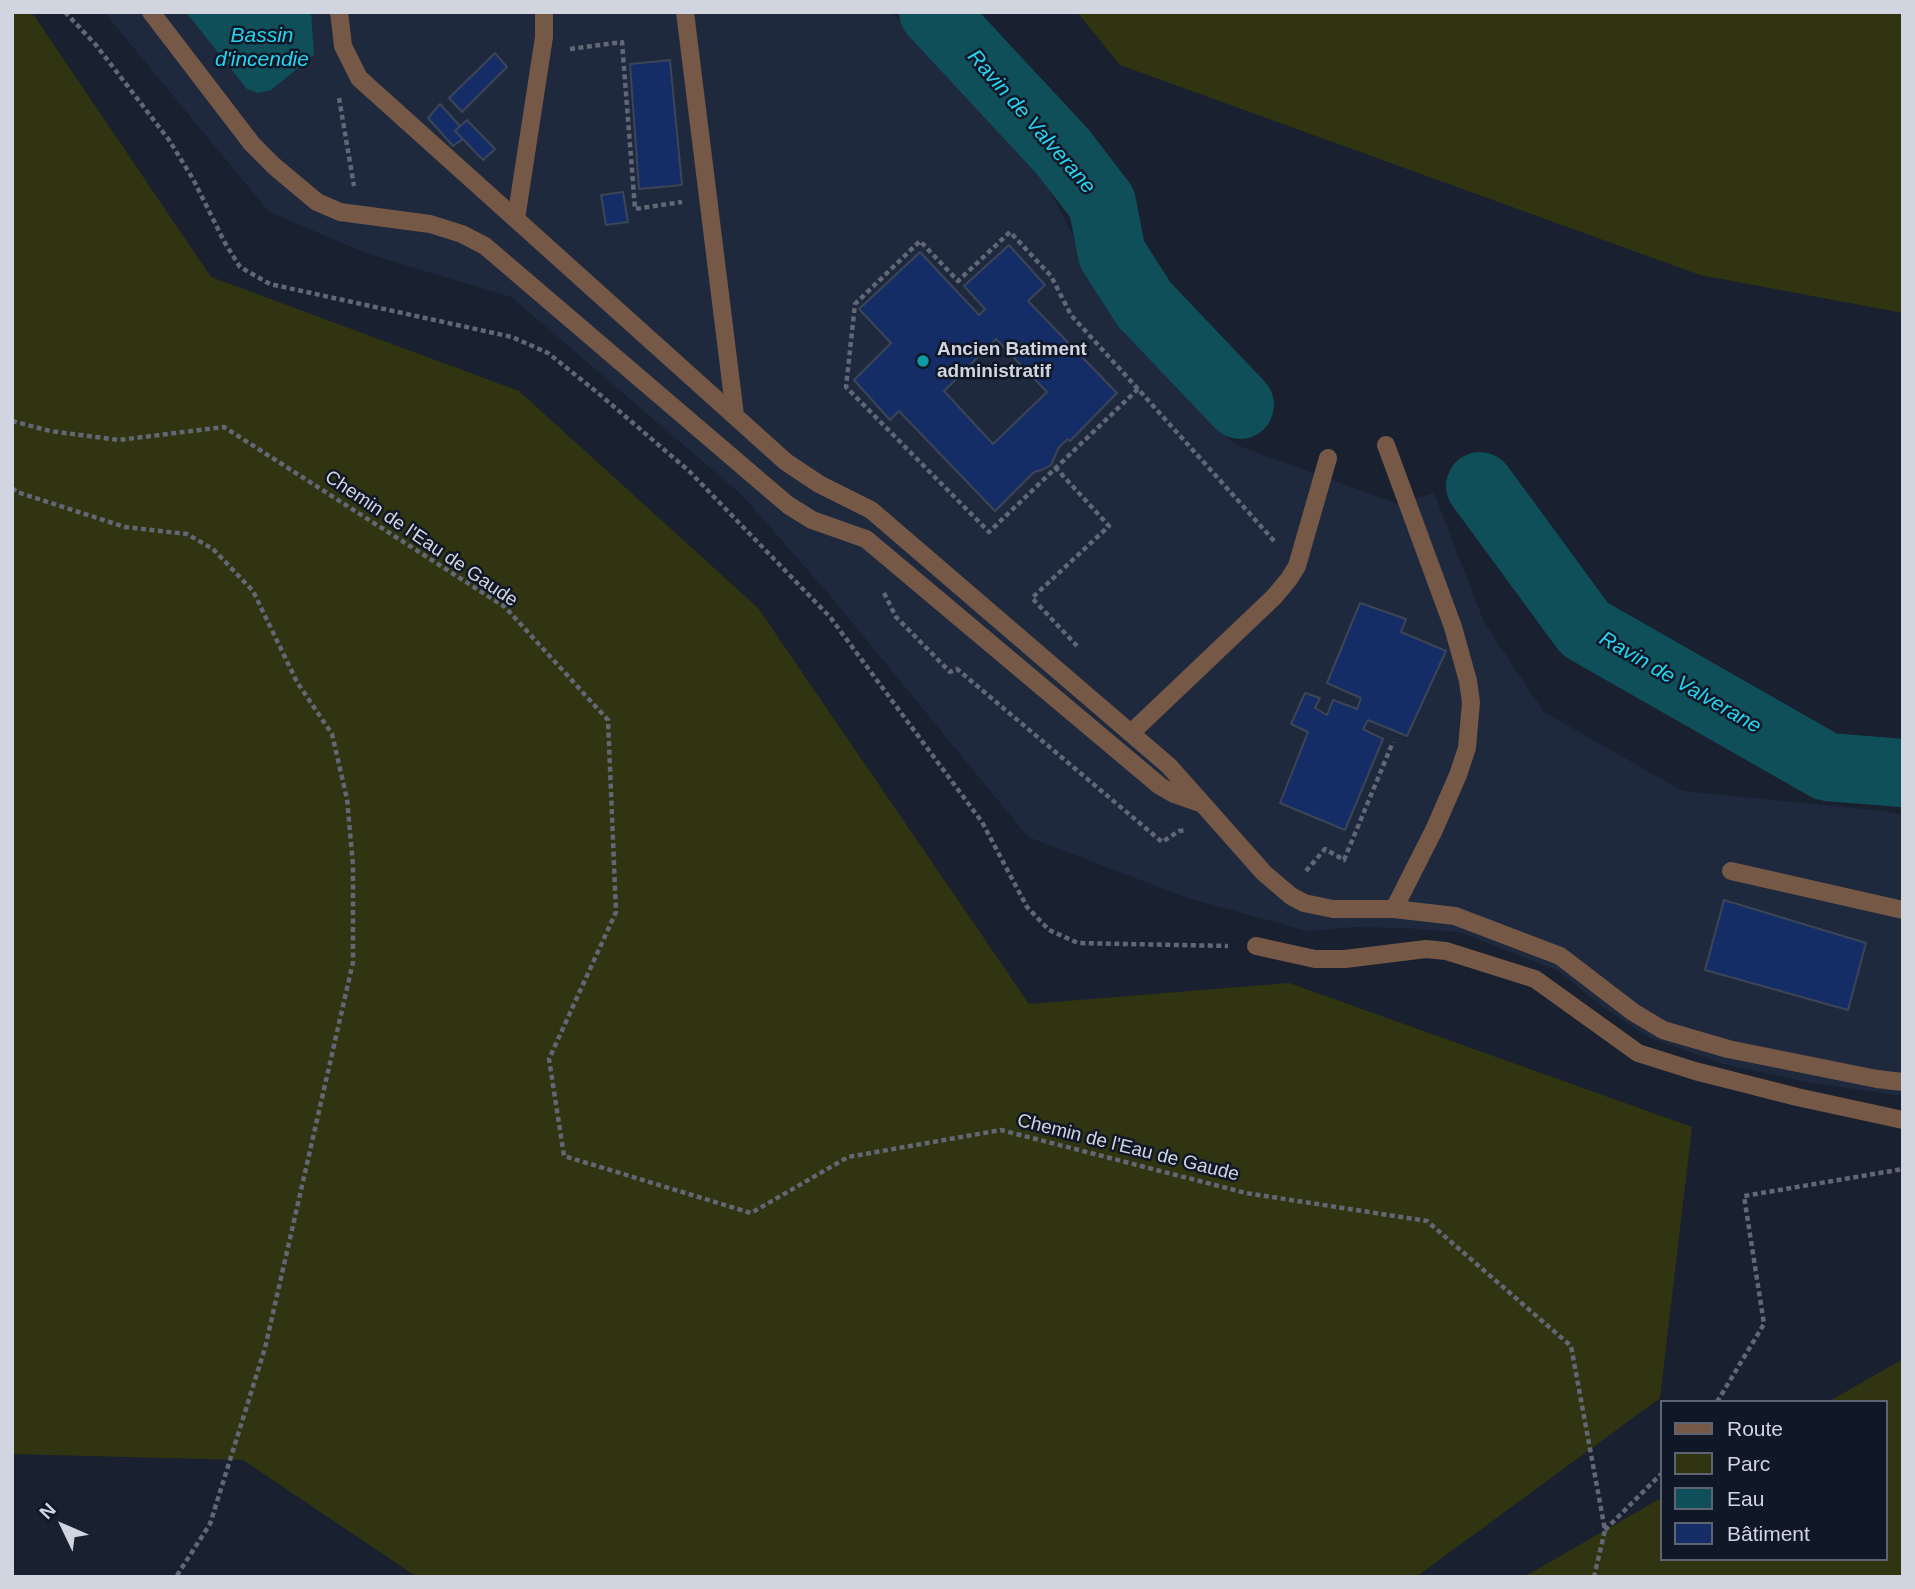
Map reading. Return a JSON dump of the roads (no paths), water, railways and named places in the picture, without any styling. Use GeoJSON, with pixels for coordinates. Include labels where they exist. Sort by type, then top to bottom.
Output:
{"type":"FeatureCollection","features":[{"type":"Feature","properties":{"kind":"street"},"geometry":{"type":"LineString","coordinates":[[151,12],[252,144],[317,202],[340,212],[430,224],[462,234],[485,246],[788,505],[812,520],[866,540],[1160,786],[1200,803]]}},
{"type":"Feature","properties":{"kind":"street"},"geometry":{"type":"LineString","coordinates":[[338,12],[343,46],[359,78],[786,462],[819,484],[871,510],[1169,766],[1277,886],[1304,903],[1333,909],[1394,909],[1455,916],[1560,956],[1653,1025],[1728,1049],[1903,1082]]}},
{"type":"Feature","properties":{"kind":"street"},"geometry":{"type":"LineString","coordinates":[[516,219],[544,37],[544,12]]}},
{"type":"Feature","properties":{"kind":"street"},"geometry":{"type":"LineString","coordinates":[[685,12],[735,415]]}},
{"type":"Feature","properties":{"kind":"street"},"geometry":{"type":"LineString","coordinates":[[1387,445],[1453,627],[1471,702],[1467,748],[1458,775],[1394,909]]}},
{"type":"Feature","properties":{"kind":"street"},"geometry":{"type":"LineString","coordinates":[[1131,733],[1275,597],[1297,566],[1328,458]]}},
{"type":"Feature","properties":{"kind":"street"},"geometry":{"type":"LineString","coordinates":[[1731,871],[1903,910]]}},
{"type":"Feature","properties":{"kind":"street"},"geometry":{"type":"LineString","coordinates":[[1256,946],[1315,958],[1345,959],[1426,949],[1446,951],[1535,979],[1638,1053],[1695,1071],[1797,1097],[1903,1120]]}},
{"type":"Feature","properties":{"kind":"water","name":"Bassin d'incendie"},"geometry":{"type":"Polygon","coordinates":[[[186,12],[311,12],[314,55],[271,90],[258,93],[247,89],[186,12]]]}},
{"type":"Feature","properties":{"kind":"waterway","name":"Ravin de Valverane"},"geometry":{"type":"LineString","coordinates":[[933,12],[1063,152],[1102,203],[1112,254],[1144,304],[1240,405]]}},
{"type":"Feature","properties":{"kind":"waterway","name":"Ravin de Valverane"},"geometry":{"type":"LineString","coordinates":[[1480,486],[1585,629],[1827,767],[1903,773]]}},
{"type":"Feature","properties":{"kind":"place","name":"Ancien Batiment administratif"},"geometry":{"type":"Point","coordinates":[923,361]}}]}
